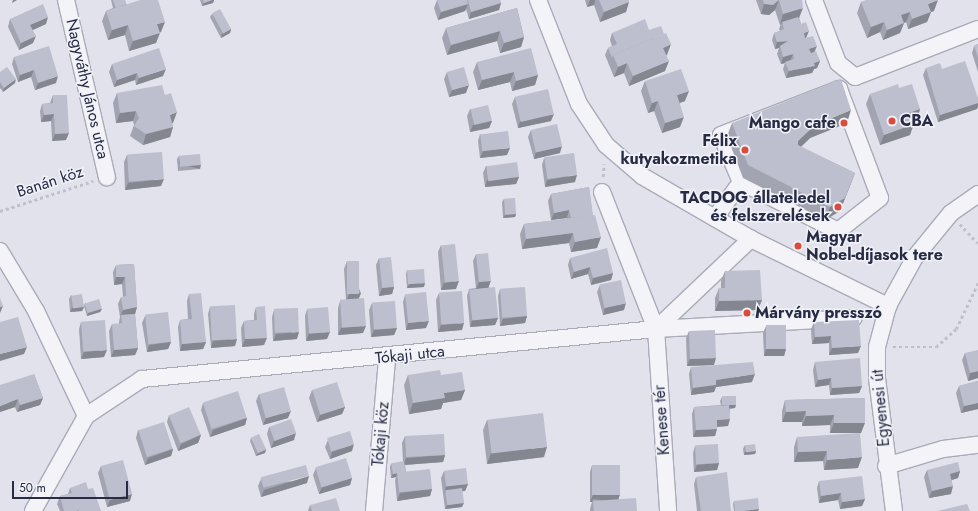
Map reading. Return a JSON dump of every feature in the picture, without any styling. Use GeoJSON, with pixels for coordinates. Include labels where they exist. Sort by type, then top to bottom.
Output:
{"type":"FeatureCollection","features":[{"type":"Feature","properties":{"kind":"street","name":"Nagyváthy János utca"},"geometry":{"type":"LineString","coordinates":[[66,0],[107,177]]}},
{"type":"Feature","properties":{"kind":"street"},"geometry":{"type":"LineString","coordinates":[[538,0],[579,104],[606,145],[642,176],[714,218],[751,239],[888,306]]}},
{"type":"Feature","properties":{"kind":"street"},"geometry":{"type":"LineString","coordinates":[[814,0],[838,62],[855,77],[978,29]]}},
{"type":"Feature","properties":{"kind":"street"},"geometry":{"type":"LineString","coordinates":[[840,89],[880,198],[838,231],[741,182],[721,135],[840,89]]}},
{"type":"Feature","properties":{"kind":"street"},"geometry":{"type":"LineString","coordinates":[[714,218],[741,182]]}},
{"type":"Feature","properties":{"kind":"street","name":"Kenese tér"},"geometry":{"type":"LineString","coordinates":[[602,192],[656,330],[668,511]]}},
{"type":"Feature","properties":{"kind":"street","name":"Egyenesi út"},"geometry":{"type":"LineString","coordinates":[[894,511],[886,466],[877,347],[888,306],[915,257],[951,213],[978,194]]}},
{"type":"Feature","properties":{"kind":"street"},"geometry":{"type":"LineString","coordinates":[[656,330],[751,239]]}},
{"type":"Feature","properties":{"kind":"street"},"geometry":{"type":"LineString","coordinates":[[0,252],[36,311],[86,416]]}},
{"type":"Feature","properties":{"kind":"street","name":"Tókaji utca"},"geometry":{"type":"LineString","coordinates":[[33,511],[86,416],[142,379],[387,358],[656,330],[854,318]]}},
{"type":"Feature","properties":{"kind":"street","name":"Tókaji köz"},"geometry":{"type":"LineString","coordinates":[[374,511],[387,358]]}},
{"type":"Feature","properties":{"kind":"street"},"geometry":{"type":"LineString","coordinates":[[886,466],[943,449],[978,445]]}},
{"type":"Feature","properties":{"kind":"path"},"geometry":{"type":"LineString","coordinates":[[602,192],[606,145]]}},
{"type":"Feature","properties":{"kind":"path","name":"Banán köz"},"geometry":{"type":"LineString","coordinates":[[0,211],[107,177]]}},
{"type":"Feature","properties":{"kind":"path"},"geometry":{"type":"LineString","coordinates":[[951,213],[978,243]]}},
{"type":"Feature","properties":{"kind":"path"},"geometry":{"type":"LineString","coordinates":[[877,347],[936,347],[956,329],[978,283]]}},
{"type":"Feature","properties":{"kind":"building"},"geometry":{"type":"Polygon","coordinates":[[[113,0],[125,0],[126,4],[116,8],[113,0]]]}},
{"type":"Feature","properties":{"kind":"building"},"geometry":{"type":"Polygon","coordinates":[[[140,0],[158,0],[165,22],[157,24],[160,33],[133,41],[128,25],[112,30],[106,11],[140,0]]]}},
{"type":"Feature","properties":{"kind":"building"},"geometry":{"type":"Polygon","coordinates":[[[203,0],[212,0],[204,3],[203,0]]]}},
{"type":"Feature","properties":{"kind":"building"},"geometry":{"type":"Polygon","coordinates":[[[437,0],[467,0],[468,4],[441,12],[437,0]]]}},
{"type":"Feature","properties":{"kind":"building"},"geometry":{"type":"Polygon","coordinates":[[[468,0],[500,0],[501,3],[471,12],[468,0]]]}},
{"type":"Feature","properties":{"kind":"building"},"geometry":{"type":"Polygon","coordinates":[[[599,0],[629,0],[629,2],[604,12],[599,0]]]}},
{"type":"Feature","properties":{"kind":"building"},"geometry":{"type":"Polygon","coordinates":[[[763,0],[779,0],[773,5],[764,4],[763,0]]]}},
{"type":"Feature","properties":{"kind":"building"},"geometry":{"type":"Polygon","coordinates":[[[779,0],[802,0],[803,8],[783,14],[779,0]]]}},
{"type":"Feature","properties":{"kind":"building"},"geometry":{"type":"Polygon","coordinates":[[[866,0],[938,0],[928,4],[931,12],[912,19],[910,12],[901,15],[904,23],[887,30],[884,22],[871,27],[861,2],[866,0]]]}},
{"type":"Feature","properties":{"kind":"building"},"geometry":{"type":"Polygon","coordinates":[[[43,4],[48,17],[30,25],[36,36],[21,43],[10,19],[43,4]]]}},
{"type":"Feature","properties":{"kind":"building"},"geometry":{"type":"Polygon","coordinates":[[[517,8],[524,37],[504,43],[500,31],[451,45],[446,28],[517,8]]]}},
{"type":"Feature","properties":{"kind":"building"},"geometry":{"type":"Polygon","coordinates":[[[220,9],[231,29],[223,33],[212,13],[220,9]]]}},
{"type":"Feature","properties":{"kind":"building"},"geometry":{"type":"Polygon","coordinates":[[[798,17],[801,24],[806,22],[809,31],[804,33],[805,38],[813,36],[817,46],[809,49],[811,53],[816,51],[820,61],[814,63],[815,66],[789,71],[785,62],[794,59],[793,54],[783,57],[780,46],[788,41],[777,42],[774,33],[784,29],[782,22],[798,17]]]}},
{"type":"Feature","properties":{"kind":"building"},"geometry":{"type":"Polygon","coordinates":[[[645,19],[649,30],[661,26],[664,34],[613,55],[612,58],[608,48],[617,44],[612,33],[645,19]]]}},
{"type":"Feature","properties":{"kind":"building"},"geometry":{"type":"Polygon","coordinates":[[[666,33],[671,44],[663,48],[669,61],[633,76],[627,63],[618,67],[613,55],[666,33]]]}},
{"type":"Feature","properties":{"kind":"building"},"geometry":{"type":"Polygon","coordinates":[[[978,44],[978,57],[974,46],[978,44]]]}},
{"type":"Feature","properties":{"kind":"building"},"geometry":{"type":"Polygon","coordinates":[[[49,46],[58,76],[38,83],[34,70],[20,75],[14,57],[49,46]]]}},
{"type":"Feature","properties":{"kind":"building"},"geometry":{"type":"Polygon","coordinates":[[[159,48],[166,69],[139,78],[137,73],[117,80],[112,64],[159,48]]]}},
{"type":"Feature","properties":{"kind":"building"},"geometry":{"type":"Polygon","coordinates":[[[531,48],[538,75],[516,81],[514,72],[482,80],[477,62],[531,48]]]}},
{"type":"Feature","properties":{"kind":"building"},"geometry":{"type":"Polygon","coordinates":[[[965,61],[978,98],[978,103],[940,115],[926,68],[940,63],[942,69],[965,61]]]}},
{"type":"Feature","properties":{"kind":"building"},"geometry":{"type":"Polygon","coordinates":[[[7,67],[16,79],[4,88],[0,82],[0,72],[7,67]]]}},
{"type":"Feature","properties":{"kind":"building"},"geometry":{"type":"Polygon","coordinates":[[[464,67],[469,85],[452,90],[447,72],[464,67]]]}},
{"type":"Feature","properties":{"kind":"building"},"geometry":{"type":"Polygon","coordinates":[[[681,69],[689,91],[677,95],[684,117],[665,123],[658,101],[652,103],[645,81],[681,69]]]}},
{"type":"Feature","properties":{"kind":"building"},"geometry":{"type":"Polygon","coordinates":[[[841,79],[851,110],[815,125],[798,141],[798,145],[855,173],[845,198],[830,207],[748,165],[732,123],[841,79]]]}},
{"type":"Feature","properties":{"kind":"building","name":"CBA"},"geometry":{"type":"Polygon","coordinates":[[[898,84],[899,88],[912,84],[920,109],[909,113],[914,124],[884,135],[870,94],[898,84]]]}},
{"type":"Feature","properties":{"kind":"building"},"geometry":{"type":"Polygon","coordinates":[[[162,85],[165,95],[171,93],[177,112],[170,115],[173,127],[146,134],[134,126],[139,118],[136,111],[120,113],[117,93],[162,85]]]}},
{"type":"Feature","properties":{"kind":"building"},"geometry":{"type":"Polygon","coordinates":[[[548,89],[554,114],[521,122],[515,97],[548,89]]]}},
{"type":"Feature","properties":{"kind":"building"},"geometry":{"type":"Polygon","coordinates":[[[53,95],[67,95],[69,133],[55,134],[54,114],[44,115],[42,104],[53,103],[53,95]]]}},
{"type":"Feature","properties":{"kind":"building"},"geometry":{"type":"Polygon","coordinates":[[[488,105],[492,121],[474,125],[471,109],[488,105]]]}},
{"type":"Feature","properties":{"kind":"building"},"geometry":{"type":"Polygon","coordinates":[[[557,124],[562,146],[536,152],[531,130],[557,124]]]}},
{"type":"Feature","properties":{"kind":"building"},"geometry":{"type":"Polygon","coordinates":[[[508,131],[510,148],[482,151],[480,134],[508,131]]]}},
{"type":"Feature","properties":{"kind":"building"},"geometry":{"type":"Polygon","coordinates":[[[162,152],[164,179],[129,181],[127,154],[162,152]]]}},
{"type":"Feature","properties":{"kind":"building"},"geometry":{"type":"Polygon","coordinates":[[[574,153],[577,175],[547,179],[544,157],[574,153]]]}},
{"type":"Feature","properties":{"kind":"building"},"geometry":{"type":"Polygon","coordinates":[[[200,154],[201,165],[180,167],[179,156],[200,154]]]}},
{"type":"Feature","properties":{"kind":"building"},"geometry":{"type":"Polygon","coordinates":[[[517,162],[519,177],[488,181],[486,166],[517,162]]]}},
{"type":"Feature","properties":{"kind":"building"},"geometry":{"type":"Polygon","coordinates":[[[589,187],[593,216],[571,218],[569,210],[554,213],[551,194],[589,187]]]}},
{"type":"Feature","properties":{"kind":"building"},"geometry":{"type":"Polygon","coordinates":[[[515,198],[516,214],[505,215],[504,199],[515,198]]]}},
{"type":"Feature","properties":{"kind":"building"},"geometry":{"type":"Polygon","coordinates":[[[595,215],[601,237],[575,242],[573,233],[526,239],[524,224],[595,215]]]}},
{"type":"Feature","properties":{"kind":"building"},"geometry":{"type":"Polygon","coordinates":[[[455,244],[459,281],[445,282],[441,245],[455,244]]]}},
{"type":"Feature","properties":{"kind":"building"},"geometry":{"type":"Polygon","coordinates":[[[607,248],[613,273],[593,278],[590,267],[574,272],[570,258],[607,248]]]}},
{"type":"Feature","properties":{"kind":"building"},"geometry":{"type":"Polygon","coordinates":[[[488,253],[491,281],[479,282],[476,254],[488,253]]]}},
{"type":"Feature","properties":{"kind":"building"},"geometry":{"type":"Polygon","coordinates":[[[391,257],[394,287],[382,288],[379,258],[391,257]]]}},
{"type":"Feature","properties":{"kind":"building"},"geometry":{"type":"Polygon","coordinates":[[[347,261],[359,261],[359,294],[347,294],[347,261]]]}},
{"type":"Feature","properties":{"kind":"building"},"geometry":{"type":"Polygon","coordinates":[[[134,264],[137,307],[123,310],[121,297],[126,296],[125,277],[116,277],[116,265],[134,264]]]}},
{"type":"Feature","properties":{"kind":"building"},"geometry":{"type":"Polygon","coordinates":[[[424,269],[425,283],[408,284],[407,270],[424,269]]]}},
{"type":"Feature","properties":{"kind":"building"},"geometry":{"type":"Polygon","coordinates":[[[760,270],[762,300],[719,301],[719,288],[725,288],[725,271],[760,270]]]}},
{"type":"Feature","properties":{"kind":"building"},"geometry":{"type":"Polygon","coordinates":[[[621,280],[626,303],[604,308],[599,285],[621,280]]]}},
{"type":"Feature","properties":{"kind":"building"},"geometry":{"type":"Polygon","coordinates":[[[495,287],[498,318],[472,321],[469,290],[495,287]]]}},
{"type":"Feature","properties":{"kind":"building"},"geometry":{"type":"Polygon","coordinates":[[[525,287],[527,316],[502,318],[500,289],[525,287]]]}},
{"type":"Feature","properties":{"kind":"building"},"geometry":{"type":"Polygon","coordinates":[[[462,291],[464,323],[441,325],[439,293],[462,291]]]}},
{"type":"Feature","properties":{"kind":"building"},"geometry":{"type":"Polygon","coordinates":[[[426,292],[429,321],[408,323],[405,294],[426,292]]]}},
{"type":"Feature","properties":{"kind":"building"},"geometry":{"type":"Polygon","coordinates":[[[201,293],[206,342],[182,344],[180,320],[192,319],[189,294],[201,293]]]}},
{"type":"Feature","properties":{"kind":"building"},"geometry":{"type":"Polygon","coordinates":[[[82,294],[84,307],[73,309],[71,296],[82,294]]]}},
{"type":"Feature","properties":{"kind":"building"},"geometry":{"type":"Polygon","coordinates":[[[0,298],[3,306],[0,307],[0,298]]]}},
{"type":"Feature","properties":{"kind":"building"},"geometry":{"type":"Polygon","coordinates":[[[364,298],[366,326],[342,328],[340,300],[364,298]]]}},
{"type":"Feature","properties":{"kind":"building"},"geometry":{"type":"Polygon","coordinates":[[[99,299],[102,309],[88,313],[85,303],[99,299]]]}},
{"type":"Feature","properties":{"kind":"building"},"geometry":{"type":"Polygon","coordinates":[[[395,301],[397,328],[374,330],[372,303],[395,301]]]}},
{"type":"Feature","properties":{"kind":"building"},"geometry":{"type":"Polygon","coordinates":[[[235,305],[237,339],[212,340],[210,306],[235,305]]]}},
{"type":"Feature","properties":{"kind":"building"},"geometry":{"type":"Polygon","coordinates":[[[265,306],[267,338],[245,339],[244,321],[257,320],[256,307],[265,306]]]}},
{"type":"Feature","properties":{"kind":"building"},"geometry":{"type":"Polygon","coordinates":[[[328,307],[330,332],[309,334],[307,309],[328,307]]]}},
{"type":"Feature","properties":{"kind":"building"},"geometry":{"type":"Polygon","coordinates":[[[298,308],[299,332],[275,333],[274,309],[298,308]]]}},
{"type":"Feature","properties":{"kind":"building"},"geometry":{"type":"Polygon","coordinates":[[[168,312],[171,342],[148,344],[145,314],[168,312]]]}},
{"type":"Feature","properties":{"kind":"building"},"geometry":{"type":"Polygon","coordinates":[[[135,314],[138,348],[114,350],[112,324],[122,323],[121,315],[135,314]]]}},
{"type":"Feature","properties":{"kind":"building"},"geometry":{"type":"Polygon","coordinates":[[[18,317],[27,347],[0,354],[0,322],[18,317]]]}},
{"type":"Feature","properties":{"kind":"building"},"geometry":{"type":"Polygon","coordinates":[[[105,320],[107,350],[83,352],[81,322],[105,320]]]}},
{"type":"Feature","properties":{"kind":"building"},"geometry":{"type":"Polygon","coordinates":[[[859,320],[861,346],[832,348],[831,336],[815,337],[814,322],[859,320]]]}},
{"type":"Feature","properties":{"kind":"building"},"geometry":{"type":"Polygon","coordinates":[[[766,325],[786,325],[786,349],[766,349],[766,325]]]}},
{"type":"Feature","properties":{"kind":"building"},"geometry":{"type":"Polygon","coordinates":[[[715,330],[716,358],[690,359],[689,331],[715,330]]]}},
{"type":"Feature","properties":{"kind":"building"},"geometry":{"type":"Polygon","coordinates":[[[978,350],[978,371],[970,373],[965,353],[978,350]]]}},
{"type":"Feature","properties":{"kind":"building"},"geometry":{"type":"Polygon","coordinates":[[[860,358],[862,386],[832,388],[831,378],[818,380],[815,362],[860,358]]]}},
{"type":"Feature","properties":{"kind":"building"},"geometry":{"type":"Polygon","coordinates":[[[753,362],[755,374],[716,380],[716,385],[693,388],[691,367],[753,362]]]}},
{"type":"Feature","properties":{"kind":"building"},"geometry":{"type":"Polygon","coordinates":[[[440,370],[441,375],[462,372],[465,390],[444,393],[445,398],[413,403],[408,375],[440,370]]]}},
{"type":"Feature","properties":{"kind":"building"},"geometry":{"type":"Polygon","coordinates":[[[34,374],[43,398],[20,405],[18,399],[0,406],[0,385],[34,374]]]}},
{"type":"Feature","properties":{"kind":"building"},"geometry":{"type":"Polygon","coordinates":[[[978,381],[978,403],[964,406],[959,386],[978,381]]]}},
{"type":"Feature","properties":{"kind":"building"},"geometry":{"type":"Polygon","coordinates":[[[337,382],[345,407],[320,415],[312,390],[337,382]]]}},
{"type":"Feature","properties":{"kind":"building"},"geometry":{"type":"Polygon","coordinates":[[[284,387],[291,411],[266,418],[259,394],[284,387]]]}},
{"type":"Feature","properties":{"kind":"building"},"geometry":{"type":"Polygon","coordinates":[[[238,391],[247,418],[211,429],[203,402],[238,391]]]}},
{"type":"Feature","properties":{"kind":"building"},"geometry":{"type":"Polygon","coordinates":[[[722,396],[736,396],[736,405],[722,405],[722,396]]]}},
{"type":"Feature","properties":{"kind":"building"},"geometry":{"type":"Polygon","coordinates":[[[865,398],[865,423],[834,423],[834,415],[806,416],[806,411],[786,412],[785,400],[865,398]]]}},
{"type":"Feature","properties":{"kind":"building"},"geometry":{"type":"Polygon","coordinates":[[[729,405],[730,419],[717,420],[717,429],[696,430],[694,407],[729,405]]]}},
{"type":"Feature","properties":{"kind":"building"},"geometry":{"type":"Polygon","coordinates":[[[189,407],[201,435],[180,443],[169,416],[189,407]]]}},
{"type":"Feature","properties":{"kind":"building"},"geometry":{"type":"Polygon","coordinates":[[[543,413],[547,447],[492,454],[487,420],[543,413]]]}},
{"type":"Feature","properties":{"kind":"building"},"geometry":{"type":"Polygon","coordinates":[[[291,419],[296,433],[275,441],[269,427],[291,419]]]}},
{"type":"Feature","properties":{"kind":"building"},"geometry":{"type":"Polygon","coordinates":[[[164,422],[173,449],[147,457],[138,430],[164,422]]]}},
{"type":"Feature","properties":{"kind":"building"},"geometry":{"type":"Polygon","coordinates":[[[350,431],[354,444],[331,451],[327,438],[350,431]]]}},
{"type":"Feature","properties":{"kind":"building"},"geometry":{"type":"Polygon","coordinates":[[[860,433],[862,457],[827,460],[827,451],[798,452],[797,437],[860,433]]]}},
{"type":"Feature","properties":{"kind":"building"},"geometry":{"type":"Polygon","coordinates":[[[259,434],[266,449],[258,453],[251,438],[259,434]]]}},
{"type":"Feature","properties":{"kind":"building"},"geometry":{"type":"Polygon","coordinates":[[[444,434],[445,455],[406,457],[405,436],[444,434]]]}},
{"type":"Feature","properties":{"kind":"building"},"geometry":{"type":"Polygon","coordinates":[[[718,444],[719,463],[696,464],[695,445],[718,444]]]}},
{"type":"Feature","properties":{"kind":"building"},"geometry":{"type":"Polygon","coordinates":[[[755,444],[756,451],[746,452],[745,445],[755,444]]]}},
{"type":"Feature","properties":{"kind":"building"},"geometry":{"type":"Polygon","coordinates":[[[346,458],[352,478],[322,487],[315,467],[346,458]]]}},
{"type":"Feature","properties":{"kind":"building"},"geometry":{"type":"Polygon","coordinates":[[[123,460],[132,494],[110,500],[101,466],[123,460]]]}},
{"type":"Feature","properties":{"kind":"building"},"geometry":{"type":"Polygon","coordinates":[[[404,461],[406,472],[393,474],[391,463],[404,461]]]}},
{"type":"Feature","properties":{"kind":"building"},"geometry":{"type":"Polygon","coordinates":[[[958,462],[960,471],[950,474],[953,486],[932,491],[927,470],[958,462]]]}},
{"type":"Feature","properties":{"kind":"building"},"geometry":{"type":"Polygon","coordinates":[[[306,465],[309,476],[263,488],[261,477],[306,465]]]}},
{"type":"Feature","properties":{"kind":"building"},"geometry":{"type":"Polygon","coordinates":[[[592,465],[620,465],[620,495],[592,495],[592,465]]]}},
{"type":"Feature","properties":{"kind":"building"},"geometry":{"type":"Polygon","coordinates":[[[466,468],[468,484],[446,487],[444,471],[466,468]]]}},
{"type":"Feature","properties":{"kind":"building"},"geometry":{"type":"Polygon","coordinates":[[[430,469],[432,489],[399,492],[397,472],[430,469]]]}},
{"type":"Feature","properties":{"kind":"building"},"geometry":{"type":"Polygon","coordinates":[[[727,472],[731,511],[701,511],[696,477],[727,472]]]}},
{"type":"Feature","properties":{"kind":"building"},"geometry":{"type":"Polygon","coordinates":[[[862,476],[865,499],[842,502],[841,493],[821,496],[819,481],[862,476]]]}},
{"type":"Feature","properties":{"kind":"building"},"geometry":{"type":"Polygon","coordinates":[[[86,482],[88,489],[93,488],[101,511],[64,511],[60,496],[72,493],[70,488],[86,482]]]}},
{"type":"Feature","properties":{"kind":"building"},"geometry":{"type":"Polygon","coordinates":[[[462,488],[464,503],[447,505],[445,490],[462,488]]]}},
{"type":"Feature","properties":{"kind":"building"},"geometry":{"type":"Polygon","coordinates":[[[336,498],[340,511],[312,511],[310,505],[336,498]]]}},
{"type":"Feature","properties":{"kind":"building"},"geometry":{"type":"Polygon","coordinates":[[[636,498],[637,511],[594,511],[593,501],[636,498]]]}},
{"type":"Feature","properties":{"kind":"building"},"geometry":{"type":"Polygon","coordinates":[[[758,498],[759,509],[735,511],[734,501],[758,498]]]}},
{"type":"Feature","properties":{"kind":"building"},"geometry":{"type":"Polygon","coordinates":[[[967,504],[970,511],[937,511],[967,504]]]}},
{"type":"Feature","properties":{"kind":"place","name":"CBA"},"geometry":{"type":"Point","coordinates":[892,121]}},
{"type":"Feature","properties":{"kind":"place","name":"Mango cafe"},"geometry":{"type":"Point","coordinates":[844,123]}},
{"type":"Feature","properties":{"kind":"place","name":"Félix kutyakozmetika"},"geometry":{"type":"Point","coordinates":[745,150]}},
{"type":"Feature","properties":{"kind":"place","name":"TACDOG állateledel és felszerelések"},"geometry":{"type":"Point","coordinates":[838,207]}},
{"type":"Feature","properties":{"kind":"place","name":"Magyar Nobel-díjasok tere"},"geometry":{"type":"Point","coordinates":[798,246]}},
{"type":"Feature","properties":{"kind":"place","name":"Márvány presszó"},"geometry":{"type":"Point","coordinates":[747,313]}}]}
